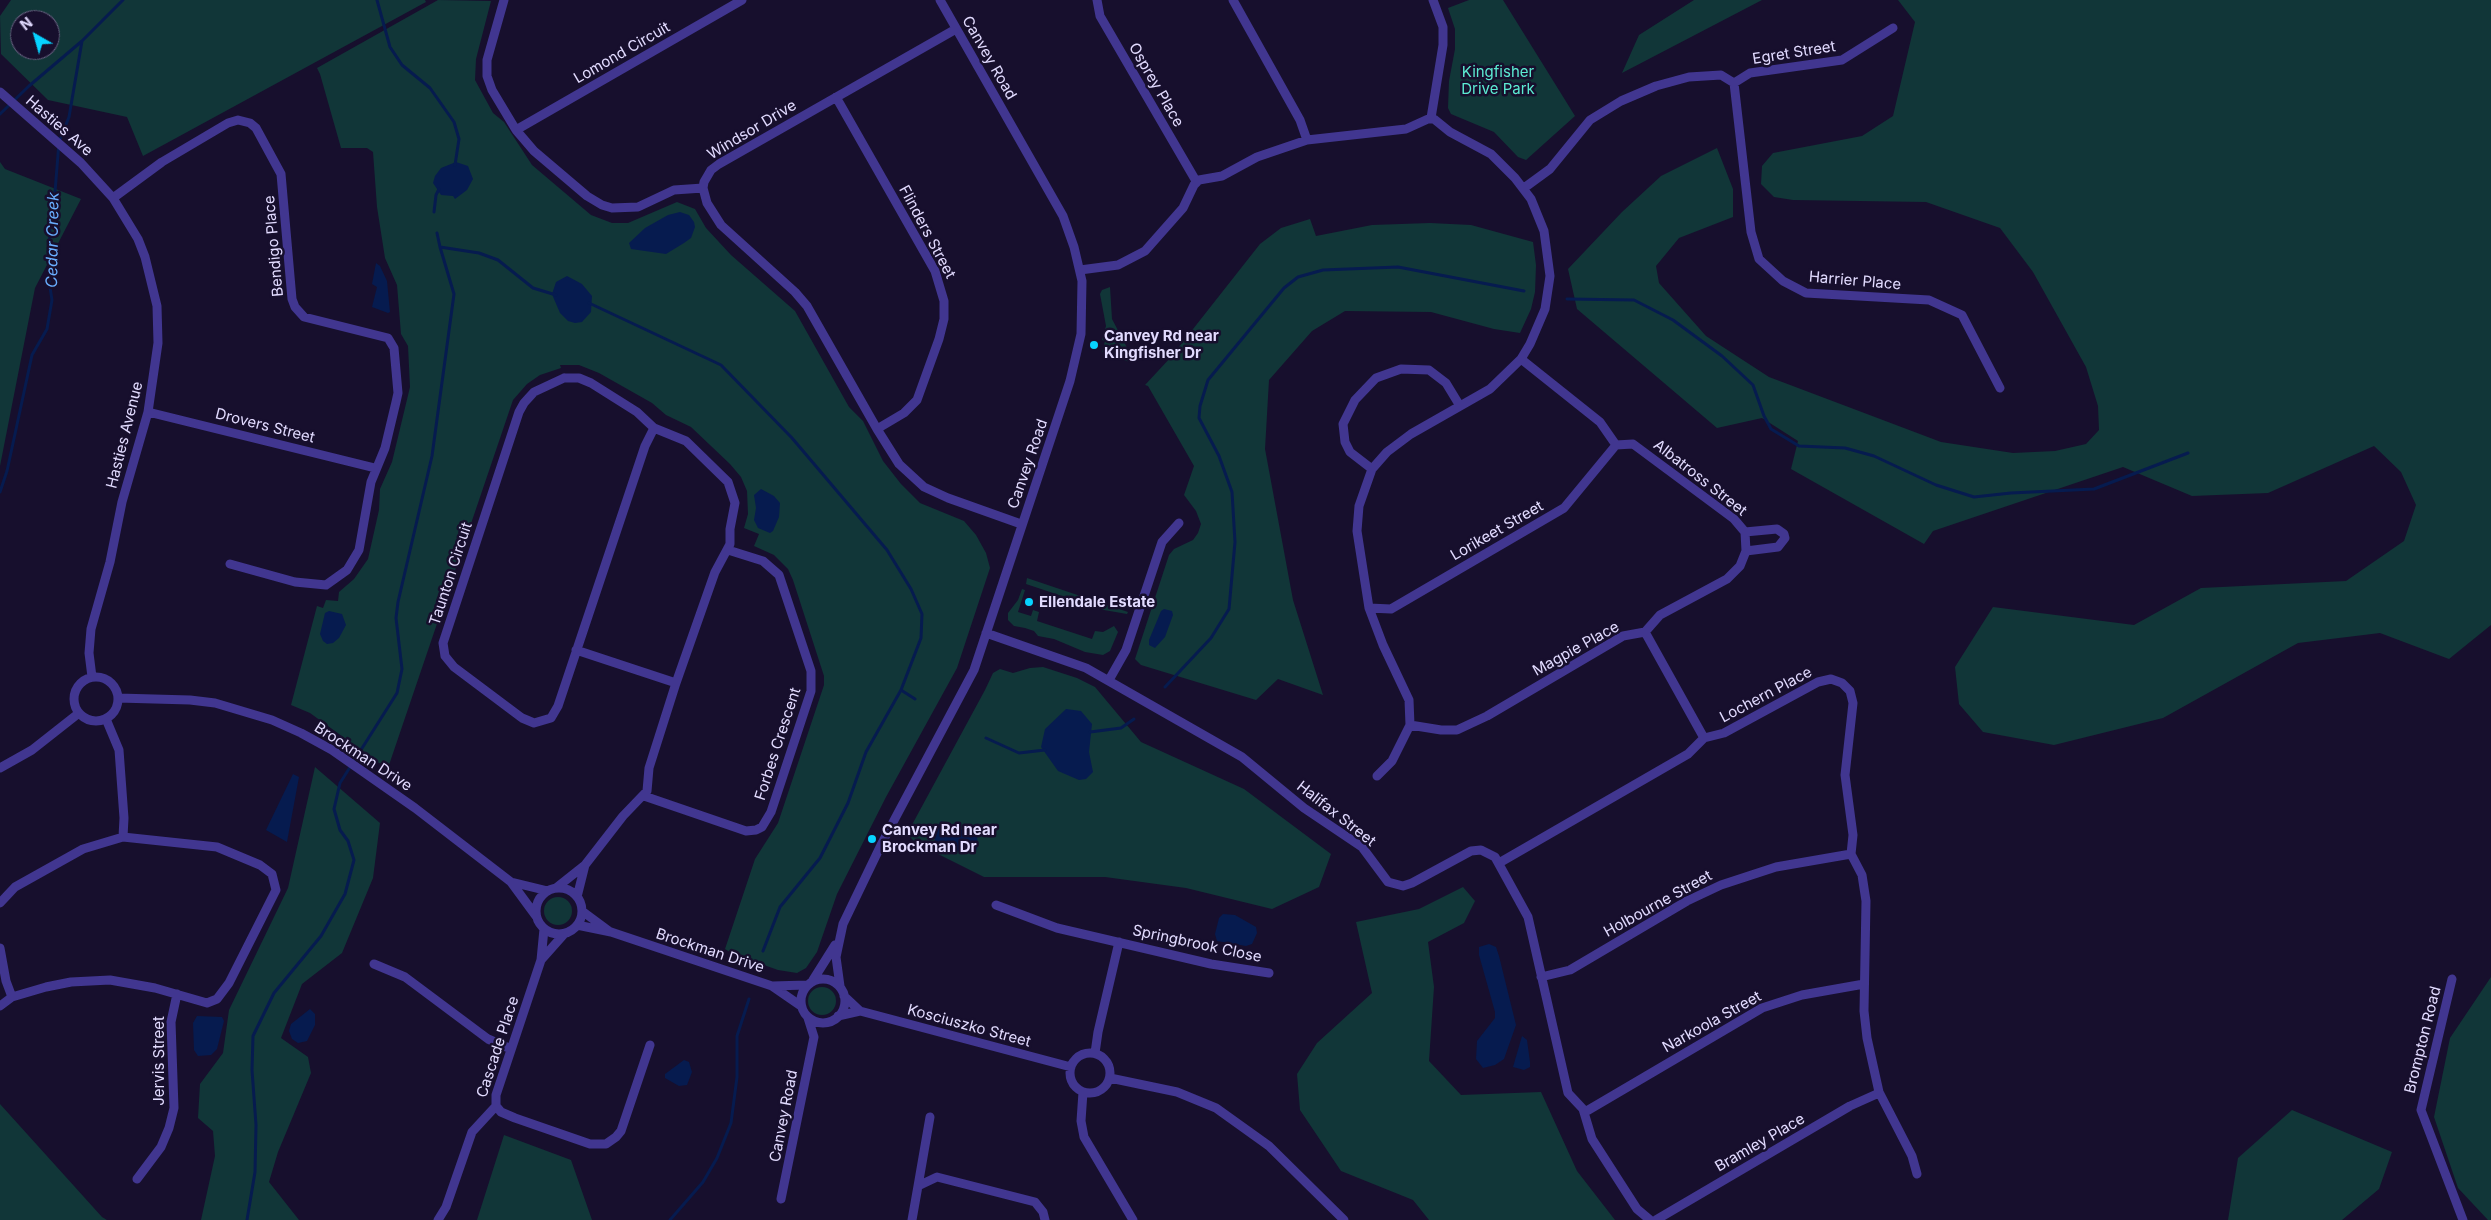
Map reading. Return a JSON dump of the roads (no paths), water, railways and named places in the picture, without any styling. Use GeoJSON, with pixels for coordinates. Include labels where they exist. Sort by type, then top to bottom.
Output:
{"type":"FeatureCollection","features":[{"type":"Feature","properties":{"kind":"street"},"geometry":{"type":"LineString","coordinates":[[504,0],[487,60],[486,76],[492,90],[516,130],[534,150],[587,196],[602,205],[617,209],[633,208],[674,190],[703,188],[710,210],[727,232],[791,288],[807,306],[899,464],[924,487],[948,498],[1021,524]]}},
{"type":"Feature","properties":{"kind":"street","name":"Lomond Circuit"},"geometry":{"type":"LineString","coordinates":[[516,130],[742,0]]}},
{"type":"Feature","properties":{"kind":"street","name":"Canvey Road"},"geometry":{"type":"LineString","coordinates":[[840,986],[836,957],[840,936],[855,895],[969,679],[986,633],[1077,356],[1083,311],[1080,270],[1063,216],[940,0]]}},
{"type":"Feature","properties":{"kind":"street","name":"Osprey Place"},"geometry":{"type":"LineString","coordinates":[[1097,0],[1100,16],[1196,182]]}},
{"type":"Feature","properties":{"kind":"street"},"geometry":{"type":"LineString","coordinates":[[1233,0],[1300,120],[1307,140]]}},
{"type":"Feature","properties":{"kind":"street"},"geometry":{"type":"LineString","coordinates":[[1431,118],[1443,45],[1443,27],[1433,0]]}},
{"type":"Feature","properties":{"kind":"street","name":"Egret Street"},"geometry":{"type":"LineString","coordinates":[[1734,82],[1750,73],[1842,60],[1893,28]]}},
{"type":"Feature","properties":{"kind":"street","name":"Windsor Drive"},"geometry":{"type":"LineString","coordinates":[[703,188],[706,175],[716,166],[956,29]]}},
{"type":"Feature","properties":{"kind":"street"},"geometry":{"type":"LineString","coordinates":[[1524,188],[1550,169],[1590,120],[1621,101],[1656,86],[1690,77],[1721,75],[1734,82]]}},
{"type":"Feature","properties":{"kind":"street","name":"Harrier Place"},"geometry":{"type":"LineString","coordinates":[[1734,82],[1751,232],[1759,259],[1783,281],[1806,293],[1929,300],[1962,315],[2000,388]]}},
{"type":"Feature","properties":{"kind":"street","name":"Hasties Ave"},"geometry":{"type":"LineString","coordinates":[[0,92],[81,163],[99,182]]}},
{"type":"Feature","properties":{"kind":"street","name":"Flinders Street"},"geometry":{"type":"LineString","coordinates":[[836,97],[935,271],[944,301],[941,334],[917,400],[904,413],[877,429]]}},
{"type":"Feature","properties":{"kind":"street"},"geometry":{"type":"LineString","coordinates":[[1080,270],[1123,263],[1145,250],[1184,208],[1196,182],[1222,176],[1267,153],[1307,140],[1406,129],[1431,118]]}},
{"type":"Feature","properties":{"kind":"street"},"geometry":{"type":"LineString","coordinates":[[1377,776],[1392,761],[1410,725],[1408,700],[1383,645],[1369,608],[1357,531],[1359,506],[1372,469],[1387,452],[1411,434],[1490,389],[1521,359],[1542,319],[1550,276],[1544,231],[1537,212],[1524,188],[1491,154],[1431,118]]}},
{"type":"Feature","properties":{"kind":"street","name":"Bendigo Place"},"geometry":{"type":"LineString","coordinates":[[113,198],[162,162],[228,123],[238,120],[245,121],[256,128],[281,174],[294,307],[304,316],[381,336],[392,342],[394,348],[398,392],[385,448],[375,468],[359,550],[347,570],[326,586],[295,582],[230,564]]}},
{"type":"Feature","properties":{"kind":"street","name":"Hasties Avenue"},"geometry":{"type":"LineString","coordinates":[[92,677],[89,653],[90,629],[110,562],[122,502],[148,412],[158,343],[157,306],[145,257],[138,239],[113,198],[99,182]]}},
{"type":"Feature","properties":{"kind":"street"},"geometry":{"type":"LineString","coordinates":[[1521,359],[1600,422],[1616,445]]}},
{"type":"Feature","properties":{"kind":"street"},"geometry":{"type":"LineString","coordinates":[[1372,469],[1350,452],[1345,442],[1343,424],[1355,400],[1376,378],[1401,369],[1428,370],[1446,383],[1460,406]]}},
{"type":"Feature","properties":{"kind":"street","name":"Taunton Circuit"},"geometry":{"type":"LineString","coordinates":[[644,796],[649,768],[676,683],[715,572],[728,550],[735,507],[730,486],[686,441],[654,428],[634,409],[592,383],[579,378],[560,379],[530,395],[519,412],[443,646],[446,656],[454,666],[522,718],[534,723],[547,720],[555,713],[645,446],[654,428]]}},
{"type":"Feature","properties":{"kind":"street","name":"Drovers Street"},"geometry":{"type":"LineString","coordinates":[[148,412],[375,468]]}},
{"type":"Feature","properties":{"kind":"street","name":"Albatross Street"},"geometry":{"type":"LineString","coordinates":[[1616,445],[1633,444],[1734,519],[1745,532],[1746,550],[1741,563],[1727,579],[1660,615],[1645,632]]}},
{"type":"Feature","properties":{"kind":"street","name":"Lorikeet Street"},"geometry":{"type":"LineString","coordinates":[[1369,608],[1390,609],[1564,508],[1616,445]]}},
{"type":"Feature","properties":{"kind":"street"},"geometry":{"type":"LineString","coordinates":[[1110,680],[1126,650],[1162,542],[1179,523]]}},
{"type":"Feature","properties":{"kind":"street","name":"Albatross Street"},"geometry":{"type":"LineString","coordinates":[[1745,532],[1777,529],[1784,534],[1785,538],[1778,547],[1746,550]]}},
{"type":"Feature","properties":{"kind":"street","name":"Forbes Crescent"},"geometry":{"type":"LineString","coordinates":[[644,796],[746,831],[762,827],[771,812],[811,691],[811,671],[779,575],[762,561],[728,550]]}},
{"type":"Feature","properties":{"kind":"street"},"geometry":{"type":"LineString","coordinates":[[1645,632],[1704,738]]}},
{"type":"Feature","properties":{"kind":"street","name":"Magpie Place"},"geometry":{"type":"LineString","coordinates":[[1410,725],[1441,730],[1457,730],[1487,716],[1623,636],[1645,632]]}},
{"type":"Feature","properties":{"kind":"street","name":"Halifax Street"},"geometry":{"type":"LineString","coordinates":[[986,633],[1078,664],[1110,680],[1252,763],[1304,808],[1362,848],[1388,882],[1403,886],[1412,883],[1471,851],[1489,853],[1499,863]]}},
{"type":"Feature","properties":{"kind":"street"},"geometry":{"type":"LineString","coordinates":[[576,650],[676,683]]}},
{"type":"Feature","properties":{"kind":"street"},"geometry":{"type":"LineString","coordinates":[[92,677],[100,677],[113,684],[118,698],[115,710],[106,719],[91,721],[78,713],[74,698],[75,691],[79,684],[92,677]]}},
{"type":"Feature","properties":{"kind":"street","name":"Lochern Place"},"geometry":{"type":"LineString","coordinates":[[1499,863],[1688,754],[1704,738],[1724,733],[1818,682],[1831,679],[1842,683],[1850,691],[1853,703],[1845,768],[1853,835],[1851,854],[1860,870],[1866,901],[1864,984],[1867,1038],[1879,1093],[1912,1156],[1917,1174]]}},
{"type":"Feature","properties":{"kind":"street","name":"Brockman Drive"},"geometry":{"type":"LineString","coordinates":[[118,698],[190,700],[215,703],[283,724],[332,750],[415,808],[511,882],[536,916]]}},
{"type":"Feature","properties":{"kind":"street"},"geometry":{"type":"LineString","coordinates":[[0,768],[32,750],[78,713]]}},
{"type":"Feature","properties":{"kind":"street"},"geometry":{"type":"LineString","coordinates":[[106,719],[119,750],[124,818],[123,837]]}},
{"type":"Feature","properties":{"kind":"street"},"geometry":{"type":"LineString","coordinates":[[552,889],[571,892],[576,897],[582,911],[577,925],[565,933],[557,934],[544,929],[536,916],[538,901],[552,889],[586,865],[623,816],[644,796]]}},
{"type":"Feature","properties":{"kind":"street"},"geometry":{"type":"LineString","coordinates":[[0,903],[14,887],[75,854],[123,837],[217,847],[260,865],[272,874],[275,881],[275,895],[229,983],[217,999],[207,1003],[155,988],[110,980],[71,982],[12,997],[0,1006]]}},
{"type":"Feature","properties":{"kind":"street","name":"Holbourne Street"},"geometry":{"type":"LineString","coordinates":[[1541,977],[1570,970],[1688,901],[1721,885],[1776,867],[1851,854]]}},
{"type":"Feature","properties":{"kind":"street"},"geometry":{"type":"LineString","coordinates":[[1499,863],[1528,917],[1568,1093],[1585,1112],[1592,1139],[1636,1209],[1650,1220]]}},
{"type":"Feature","properties":{"kind":"street"},"geometry":{"type":"LineString","coordinates":[[576,897],[586,865]]}},
{"type":"Feature","properties":{"kind":"street","name":"Brockman Drive"},"geometry":{"type":"LineString","coordinates":[[511,882],[552,889]]}},
{"type":"Feature","properties":{"kind":"street","name":"Springbrook Close"},"geometry":{"type":"LineString","coordinates":[[996,905],[1057,928],[1211,964],[1269,973]]}},
{"type":"Feature","properties":{"kind":"street","name":"Brockman Drive"},"geometry":{"type":"LineString","coordinates":[[582,911],[611,932]]}},
{"type":"Feature","properties":{"kind":"street","name":"Brockman Drive"},"geometry":{"type":"LineString","coordinates":[[577,925],[611,932],[772,986],[801,1006]]}},
{"type":"Feature","properties":{"kind":"street","name":"Cascade Place"},"geometry":{"type":"LineString","coordinates":[[438,1220],[446,1207],[472,1132],[496,1106],[496,1095],[541,960],[544,929]]}},
{"type":"Feature","properties":{"kind":"street","name":"Cascade Place"},"geometry":{"type":"LineString","coordinates":[[541,960],[565,933]]}},
{"type":"Feature","properties":{"kind":"street","name":"Canvey Road"},"geometry":{"type":"LineString","coordinates":[[810,983],[840,936]]}},
{"type":"Feature","properties":{"kind":"street"},"geometry":{"type":"LineString","coordinates":[[1095,1053],[1098,1032],[1119,942]]}},
{"type":"Feature","properties":{"kind":"street"},"geometry":{"type":"LineString","coordinates":[[0,948],[6,981],[12,997]]}},
{"type":"Feature","properties":{"kind":"street"},"geometry":{"type":"LineString","coordinates":[[374,964],[405,976],[485,1037],[511,1048]]}},
{"type":"Feature","properties":{"kind":"street","name":"Brompton Road"},"geometry":{"type":"LineString","coordinates":[[2452,978],[2421,1110],[2462,1220]]}},
{"type":"Feature","properties":{"kind":"street"},"geometry":{"type":"LineString","coordinates":[[814,1037],[834,1019],[845,1006],[840,986],[828,979],[810,983],[800,998],[801,1006],[808,1018],[816,1022],[834,1019]]}},
{"type":"Feature","properties":{"kind":"street","name":"Brockman Drive"},"geometry":{"type":"LineString","coordinates":[[772,986],[810,983]]}},
{"type":"Feature","properties":{"kind":"street","name":"Narkoola Street"},"geometry":{"type":"LineString","coordinates":[[1585,1112],[1762,1008],[1802,995],[1864,984]]}},
{"type":"Feature","properties":{"kind":"street","name":"Jervis Street"},"geometry":{"type":"LineString","coordinates":[[137,1179],[160,1147],[169,1128],[174,1108],[171,1022],[177,994]]}},
{"type":"Feature","properties":{"kind":"street","name":"Kosciuszko Street"},"geometry":{"type":"LineString","coordinates":[[844,996],[860,1011],[1071,1067]]}},
{"type":"Feature","properties":{"kind":"street","name":"Kosciuszko Street"},"geometry":{"type":"LineString","coordinates":[[834,1019],[860,1011]]}},
{"type":"Feature","properties":{"kind":"street","name":"Canvey Road"},"geometry":{"type":"LineString","coordinates":[[782,1199],[814,1037],[808,1018]]}},
{"type":"Feature","properties":{"kind":"street"},"geometry":{"type":"LineString","coordinates":[[496,1106],[501,1112],[515,1118],[590,1144],[606,1144],[621,1131],[650,1045]]}},
{"type":"Feature","properties":{"kind":"street"},"geometry":{"type":"LineString","coordinates":[[1095,1053],[1101,1056],[1109,1066],[1110,1078],[1107,1084],[1097,1092],[1083,1092],[1073,1084],[1070,1077],[1071,1067],[1077,1058],[1083,1054],[1095,1053]]}},
{"type":"Feature","properties":{"kind":"street"},"geometry":{"type":"LineString","coordinates":[[1110,1078],[1177,1092],[1216,1108],[1269,1146],[1344,1220]]}},
{"type":"Feature","properties":{"kind":"street"},"geometry":{"type":"LineString","coordinates":[[1083,1092],[1082,1121],[1084,1137],[1133,1220]]}},
{"type":"Feature","properties":{"kind":"street","name":"Bramley Place"},"geometry":{"type":"LineString","coordinates":[[1656,1220],[1850,1106],[1879,1093]]}},
{"type":"Feature","properties":{"kind":"street"},"geometry":{"type":"LineString","coordinates":[[912,1220],[930,1118]]}},
{"type":"Feature","properties":{"kind":"street"},"geometry":{"type":"LineString","coordinates":[[918,1186],[932,1178],[944,1177],[1035,1202],[1043,1212],[1045,1220]]}},
{"type":"Feature","properties":{"kind":"water"},"geometry":{"type":"Polygon","coordinates":[[[456,162],[468,166],[473,179],[467,190],[455,199],[453,196],[441,195],[433,183],[435,176],[441,168],[456,162]]]}},
{"type":"Feature","properties":{"kind":"water"},"geometry":{"type":"Polygon","coordinates":[[[680,212],[689,215],[694,222],[695,227],[691,238],[666,254],[631,249],[629,243],[645,228],[668,215],[680,212]]]}},
{"type":"Feature","properties":{"kind":"water"},"geometry":{"type":"Polygon","coordinates":[[[376,263],[380,266],[387,281],[390,312],[388,313],[372,307],[377,287],[372,284],[376,263]]]}},
{"type":"Feature","properties":{"kind":"water"},"geometry":{"type":"Polygon","coordinates":[[[567,276],[582,284],[592,296],[591,312],[582,322],[568,321],[560,313],[552,294],[556,282],[567,276]]]}},
{"type":"Feature","properties":{"kind":"water"},"geometry":{"type":"Polygon","coordinates":[[[761,489],[774,496],[780,503],[779,517],[773,531],[770,533],[758,528],[754,520],[756,508],[754,495],[761,489]]]}},
{"type":"Feature","properties":{"kind":"water"},"geometry":{"type":"Polygon","coordinates":[[[1164,609],[1172,611],[1173,615],[1165,637],[1155,648],[1149,645],[1149,640],[1161,611],[1164,609]]]}},
{"type":"Feature","properties":{"kind":"water"},"geometry":{"type":"Polygon","coordinates":[[[329,611],[342,614],[346,625],[339,638],[333,643],[327,644],[323,641],[320,634],[325,613],[329,611]]]}},
{"type":"Feature","properties":{"kind":"water"},"geometry":{"type":"Polygon","coordinates":[[[1066,709],[1081,711],[1092,724],[1089,752],[1093,772],[1086,779],[1079,780],[1058,771],[1041,747],[1045,729],[1066,709]]]}},
{"type":"Feature","properties":{"kind":"water"},"geometry":{"type":"Polygon","coordinates":[[[293,774],[299,777],[287,842],[266,830],[293,774]]]}},
{"type":"Feature","properties":{"kind":"water"},"geometry":{"type":"Polygon","coordinates":[[[941,821],[977,836],[978,845],[975,853],[963,853],[935,841],[934,831],[941,821]]]}},
{"type":"Feature","properties":{"kind":"water"},"geometry":{"type":"Polygon","coordinates":[[[1223,914],[1235,915],[1256,927],[1257,933],[1252,944],[1246,946],[1217,941],[1215,934],[1219,918],[1223,914]]]}},
{"type":"Feature","properties":{"kind":"water"},"geometry":{"type":"Polygon","coordinates":[[[1489,944],[1496,947],[1499,956],[1516,1025],[1504,1059],[1495,1065],[1483,1068],[1476,1059],[1477,1041],[1495,1018],[1495,1012],[1479,955],[1479,947],[1489,944]]]}},
{"type":"Feature","properties":{"kind":"water"},"geometry":{"type":"Polygon","coordinates":[[[310,1009],[315,1014],[315,1025],[307,1041],[298,1043],[292,1039],[289,1031],[291,1024],[310,1009]]]}},
{"type":"Feature","properties":{"kind":"water"},"geometry":{"type":"Polygon","coordinates":[[[197,1016],[222,1017],[224,1021],[217,1049],[211,1055],[198,1056],[194,1050],[193,1023],[197,1016]]]}},
{"type":"Feature","properties":{"kind":"water"},"geometry":{"type":"Polygon","coordinates":[[[1522,1036],[1527,1040],[1530,1062],[1530,1067],[1524,1070],[1513,1067],[1522,1036]]]}},
{"type":"Feature","properties":{"kind":"water"},"geometry":{"type":"Polygon","coordinates":[[[684,1060],[689,1062],[692,1072],[687,1085],[679,1086],[665,1078],[665,1074],[684,1060]]]}},
{"type":"Feature","properties":{"kind":"waterway","name":"Cedar Creek"},"geometry":{"type":"LineString","coordinates":[[0,492],[7,471],[32,355],[47,329],[52,300],[49,281],[50,221],[55,192],[59,142],[69,117],[82,41],[123,0]]}},
{"type":"Feature","properties":{"kind":"waterway"},"geometry":{"type":"LineString","coordinates":[[377,0],[390,47],[402,65],[430,88],[454,122],[459,139],[455,165]]}},
{"type":"Feature","properties":{"kind":"waterway"},"geometry":{"type":"LineString","coordinates":[[0,114],[29,86],[82,41]]}},
{"type":"Feature","properties":{"kind":"waterway"},"geometry":{"type":"LineString","coordinates":[[434,212],[436,195],[439,189]]}},
{"type":"Feature","properties":{"kind":"waterway"},"geometry":{"type":"LineString","coordinates":[[437,233],[440,247],[479,253],[498,260],[533,288],[556,295]]}},
{"type":"Feature","properties":{"kind":"waterway"},"geometry":{"type":"LineString","coordinates":[[247,1220],[255,1172],[256,1125],[252,1070],[253,1036],[274,993],[321,936],[345,894],[354,860],[348,841],[340,830],[334,809],[340,783],[397,693],[402,669],[396,618],[398,602],[432,456],[454,294],[440,247]]}},
{"type":"Feature","properties":{"kind":"waterway"},"geometry":{"type":"LineString","coordinates":[[1165,687],[1211,638],[1229,609],[1235,542],[1232,492],[1219,456],[1199,418],[1200,406],[1208,380],[1284,288],[1298,277],[1323,270],[1398,267],[1524,291]]}},
{"type":"Feature","properties":{"kind":"waterway"},"geometry":{"type":"LineString","coordinates":[[1567,299],[1634,300],[1673,320],[1722,356],[1753,385],[1764,416],[1771,429],[1799,446],[1845,448],[1874,456],[1936,485],[1974,497],[2011,493],[2094,489],[2188,453]]}},
{"type":"Feature","properties":{"kind":"waterway"},"geometry":{"type":"LineString","coordinates":[[589,303],[721,365],[792,438],[887,550],[911,589],[922,614],[921,638],[901,690],[915,699]]}},
{"type":"Feature","properties":{"kind":"waterway"},"geometry":{"type":"LineString","coordinates":[[763,951],[780,907],[820,858],[848,803],[866,752],[901,690]]}},
{"type":"Feature","properties":{"kind":"waterway"},"geometry":{"type":"LineString","coordinates":[[1090,732],[1121,728],[1134,719]]}},
{"type":"Feature","properties":{"kind":"waterway"},"geometry":{"type":"LineString","coordinates":[[986,738],[1019,753],[1045,750]]}},
{"type":"Feature","properties":{"kind":"waterway"},"geometry":{"type":"LineString","coordinates":[[670,1220],[703,1182],[717,1158],[731,1123],[737,1077],[737,1036],[749,999]]}},
{"type":"Feature","properties":{"kind":"place","name":"Canvey Rd near Kingfisher Dr"},"geometry":{"type":"Point","coordinates":[1094,345]}},
{"type":"Feature","properties":{"kind":"place","name":"Ellendale Estate"},"geometry":{"type":"Point","coordinates":[1029,602]}},
{"type":"Feature","properties":{"kind":"place","name":"Canvey Rd near Brockman Dr"},"geometry":{"type":"Point","coordinates":[872,839]}},
{"type":"Feature","properties":{"kind":"park label","name":"Kingfisher Drive Park"},"geometry":{"type":"Point","coordinates":[1498,80]}}]}
